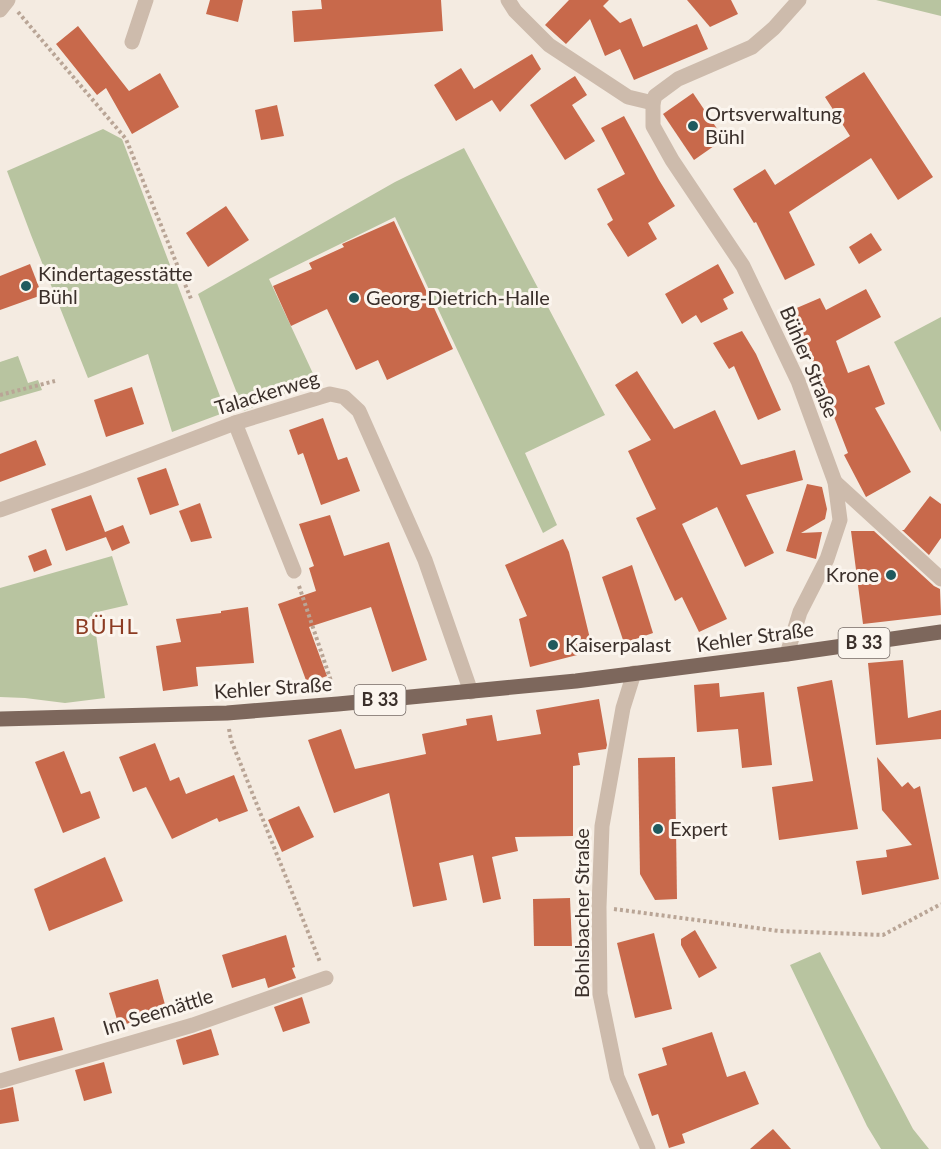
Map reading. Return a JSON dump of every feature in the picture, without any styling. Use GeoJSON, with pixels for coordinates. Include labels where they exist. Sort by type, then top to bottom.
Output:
{"type":"FeatureCollection","features":[{"type":"Feature","properties":{"kind":"main road","name":"Kehler Straße"},"geometry":{"type":"LineString","coordinates":[[0,719],[227,713],[471,692],[634,674],[941,632]]}},
{"type":"Feature","properties":{"kind":"street"},"geometry":{"type":"LineString","coordinates":[[0,10],[8,0]]}},
{"type":"Feature","properties":{"kind":"street"},"geometry":{"type":"LineString","coordinates":[[132,42],[146,0]]}},
{"type":"Feature","properties":{"kind":"street"},"geometry":{"type":"LineString","coordinates":[[508,0],[515,11],[549,45],[628,97],[653,103],[655,96],[678,79],[752,47],[774,28],[799,0]]}},
{"type":"Feature","properties":{"kind":"street","name":"Bühler Straße"},"geometry":{"type":"LineString","coordinates":[[653,103],[653,126],[672,160],[748,276],[798,381],[835,482],[840,520],[827,559],[800,612],[787,654]]}},
{"type":"Feature","properties":{"kind":"street","name":"Talackerweg"},"geometry":{"type":"LineString","coordinates":[[0,510],[87,480],[235,423],[330,394],[344,397],[359,411],[425,560],[471,692]]}},
{"type":"Feature","properties":{"kind":"street"},"geometry":{"type":"LineString","coordinates":[[235,423],[294,572]]}},
{"type":"Feature","properties":{"kind":"street"},"geometry":{"type":"LineString","coordinates":[[835,482],[941,579]]}},
{"type":"Feature","properties":{"kind":"street","name":"Bohlsbacher Straße"},"geometry":{"type":"LineString","coordinates":[[634,674],[623,708],[602,826],[599,907],[600,993],[617,1077],[648,1149]]}},
{"type":"Feature","properties":{"kind":"street","name":"Im Seemättle"},"geometry":{"type":"LineString","coordinates":[[0,1081],[193,1025],[326,978]]}},
{"type":"Feature","properties":{"kind":"path"},"geometry":{"type":"LineString","coordinates":[[8,0],[126,139],[191,299]]}},
{"type":"Feature","properties":{"kind":"path"},"geometry":{"type":"LineString","coordinates":[[0,395],[55,381]]}},
{"type":"Feature","properties":{"kind":"path"},"geometry":{"type":"LineString","coordinates":[[294,572],[338,704]]}},
{"type":"Feature","properties":{"kind":"path"},"geometry":{"type":"LineString","coordinates":[[227,713],[231,740],[326,978]]}},
{"type":"Feature","properties":{"kind":"path"},"geometry":{"type":"LineString","coordinates":[[599,907],[779,931],[883,935],[941,904]]}},
{"type":"Feature","properties":{"kind":"green space"},"geometry":{"type":"Polygon","coordinates":[[[876,0],[941,0],[941,16],[876,0]]]}},
{"type":"Feature","properties":{"kind":"green space"},"geometry":{"type":"Polygon","coordinates":[[[103,129],[122,139],[226,412],[172,432],[148,354],[88,378],[7,171],[103,129]]]}},
{"type":"Feature","properties":{"kind":"green space"},"geometry":{"type":"Polygon","coordinates":[[[464,148],[605,415],[525,453],[557,525],[543,533],[395,217],[269,279],[316,380],[244,411],[198,294],[395,182],[464,148]]]}},
{"type":"Feature","properties":{"kind":"green space"},"geometry":{"type":"Polygon","coordinates":[[[941,317],[941,432],[894,342],[941,317]]]}},
{"type":"Feature","properties":{"kind":"green space"},"geometry":{"type":"Polygon","coordinates":[[[18,356],[28,383],[38,380],[42,390],[0,402],[0,362],[18,356]]]}},
{"type":"Feature","properties":{"kind":"green space"},"geometry":{"type":"Polygon","coordinates":[[[112,556],[128,605],[93,613],[105,698],[65,703],[0,697],[0,588],[112,556]]]}},
{"type":"Feature","properties":{"kind":"green space"},"geometry":{"type":"Polygon","coordinates":[[[820,952],[913,1129],[929,1149],[881,1149],[867,1126],[790,965],[820,952]]]}},
{"type":"Feature","properties":{"kind":"building"},"geometry":{"type":"Polygon","coordinates":[[[210,0],[243,0],[238,22],[206,14],[210,0]]]}},
{"type":"Feature","properties":{"kind":"building"},"geometry":{"type":"Polygon","coordinates":[[[321,0],[441,0],[443,31],[294,42],[292,11],[322,9],[321,0]]]}},
{"type":"Feature","properties":{"kind":"building"},"geometry":{"type":"Polygon","coordinates":[[[569,0],[609,0],[603,6],[620,23],[631,18],[643,47],[697,24],[708,49],[634,80],[620,49],[605,56],[590,19],[566,44],[545,25],[569,0]]]}},
{"type":"Feature","properties":{"kind":"building"},"geometry":{"type":"Polygon","coordinates":[[[687,0],[731,0],[738,14],[710,27],[687,0]]]}},
{"type":"Feature","properties":{"kind":"building"},"geometry":{"type":"Polygon","coordinates":[[[78,26],[129,91],[160,73],[179,107],[132,134],[106,88],[97,95],[56,44],[78,26]]]}},
{"type":"Feature","properties":{"kind":"building"},"geometry":{"type":"Polygon","coordinates":[[[532,54],[541,69],[500,112],[492,100],[456,121],[434,85],[461,68],[474,89],[532,54]]]}},
{"type":"Feature","properties":{"kind":"building"},"geometry":{"type":"Polygon","coordinates":[[[864,72],[933,177],[898,200],[871,158],[789,212],[815,265],[785,280],[756,222],[754,223],[733,189],[765,169],[775,185],[850,136],[825,97],[864,72]]]}},
{"type":"Feature","properties":{"kind":"building"},"geometry":{"type":"Polygon","coordinates":[[[575,76],[587,95],[572,105],[595,141],[565,160],[530,105],[575,76]]]}},
{"type":"Feature","properties":{"kind":"building","name":"Ortsverwaltung Bühl"},"geometry":{"type":"Polygon","coordinates":[[[693,93],[724,139],[694,160],[663,114],[693,93]]]}},
{"type":"Feature","properties":{"kind":"building"},"geometry":{"type":"Polygon","coordinates":[[[277,105],[284,136],[261,140],[255,110],[277,105]]]}},
{"type":"Feature","properties":{"kind":"building"},"geometry":{"type":"Polygon","coordinates":[[[624,116],[675,206],[648,223],[657,239],[628,257],[607,224],[613,220],[597,189],[625,174],[601,128],[624,116]]]}},
{"type":"Feature","properties":{"kind":"building"},"geometry":{"type":"Polygon","coordinates":[[[226,206],[249,240],[208,267],[186,233],[226,206]]]}},
{"type":"Feature","properties":{"kind":"building","name":"Georg-Dietrich-Halle"},"geometry":{"type":"Polygon","coordinates":[[[394,221],[453,349],[387,380],[378,360],[356,370],[327,309],[291,326],[273,286],[312,269],[309,263],[344,247],[342,244],[394,221]]]}},
{"type":"Feature","properties":{"kind":"building"},"geometry":{"type":"Polygon","coordinates":[[[871,233],[882,250],[859,264],[849,247],[871,233]]]}},
{"type":"Feature","properties":{"kind":"building"},"geometry":{"type":"Polygon","coordinates":[[[30,264],[42,295],[0,310],[0,276],[30,264]]]}},
{"type":"Feature","properties":{"kind":"building"},"geometry":{"type":"Polygon","coordinates":[[[718,264],[734,293],[723,299],[728,309],[701,323],[696,315],[682,324],[665,294],[718,264]]]}},
{"type":"Feature","properties":{"kind":"building"},"geometry":{"type":"Polygon","coordinates":[[[866,289],[881,317],[836,341],[848,373],[869,365],[885,404],[875,408],[911,472],[866,497],[844,455],[848,453],[805,342],[797,346],[785,320],[785,313],[820,298],[826,310],[866,289]]]}},
{"type":"Feature","properties":{"kind":"building"},"geometry":{"type":"Polygon","coordinates":[[[742,331],[756,354],[781,410],[758,420],[734,366],[729,369],[713,343],[742,331]]]}},
{"type":"Feature","properties":{"kind":"building"},"geometry":{"type":"Polygon","coordinates":[[[637,371],[674,429],[715,410],[741,465],[795,450],[803,480],[746,495],[774,553],[745,567],[717,507],[682,524],[727,619],[699,632],[682,597],[675,601],[636,518],[656,509],[628,451],[651,440],[615,385],[637,371]]]}},
{"type":"Feature","properties":{"kind":"building"},"geometry":{"type":"Polygon","coordinates":[[[132,387],[144,424],[106,437],[94,400],[132,387]]]}},
{"type":"Feature","properties":{"kind":"building"},"geometry":{"type":"Polygon","coordinates":[[[323,418],[338,460],[347,457],[360,491],[321,505],[303,453],[298,455],[289,430],[323,418]]]}},
{"type":"Feature","properties":{"kind":"building"},"geometry":{"type":"Polygon","coordinates":[[[36,440],[46,465],[0,482],[0,454],[36,440]]]}},
{"type":"Feature","properties":{"kind":"building"},"geometry":{"type":"Polygon","coordinates":[[[166,468],[179,505],[150,515],[137,478],[166,468]]]}},
{"type":"Feature","properties":{"kind":"building"},"geometry":{"type":"Polygon","coordinates":[[[807,484],[822,487],[827,509],[825,519],[801,533],[822,532],[816,559],[786,551],[807,484]]]}},
{"type":"Feature","properties":{"kind":"building"},"geometry":{"type":"Polygon","coordinates":[[[91,495],[105,532],[123,525],[130,543],[112,551],[106,537],[66,551],[51,509],[91,495]]]}},
{"type":"Feature","properties":{"kind":"building"},"geometry":{"type":"Polygon","coordinates":[[[930,496],[941,504],[941,538],[929,555],[902,530],[930,496]]]}},
{"type":"Feature","properties":{"kind":"building"},"geometry":{"type":"Polygon","coordinates":[[[200,503],[212,538],[191,542],[179,511],[200,503]]]}},
{"type":"Feature","properties":{"kind":"building"},"geometry":{"type":"Polygon","coordinates":[[[330,515],[344,556],[389,542],[427,660],[392,672],[371,607],[309,627],[327,676],[307,683],[278,604],[316,591],[309,568],[314,566],[299,524],[330,515]]]}},
{"type":"Feature","properties":{"kind":"building","name":"Krone"},"geometry":{"type":"Polygon","coordinates":[[[851,531],[874,531],[940,589],[941,615],[863,624],[851,531]]]}},
{"type":"Feature","properties":{"kind":"building"},"geometry":{"type":"Polygon","coordinates":[[[563,539],[569,552],[593,651],[530,667],[519,619],[527,616],[505,565],[563,539]]]}},
{"type":"Feature","properties":{"kind":"building"},"geometry":{"type":"Polygon","coordinates":[[[46,549],[52,565],[34,572],[28,556],[46,549]]]}},
{"type":"Feature","properties":{"kind":"building"},"geometry":{"type":"Polygon","coordinates":[[[632,565],[653,633],[624,643],[602,577],[632,565]]]}},
{"type":"Feature","properties":{"kind":"building"},"geometry":{"type":"Polygon","coordinates":[[[248,607],[254,663],[196,667],[198,686],[163,691],[156,646],[181,642],[176,619],[248,607]]]}},
{"type":"Feature","properties":{"kind":"building"},"geometry":{"type":"Polygon","coordinates":[[[903,660],[908,718],[941,710],[941,739],[876,745],[868,663],[903,660]]]}},
{"type":"Feature","properties":{"kind":"building"},"geometry":{"type":"Polygon","coordinates":[[[832,680],[858,829],[779,840],[772,787],[813,781],[797,687],[832,680]]]}},
{"type":"Feature","properties":{"kind":"building"},"geometry":{"type":"Polygon","coordinates":[[[719,683],[720,697],[764,692],[772,765],[742,768],[738,729],[697,732],[694,685],[719,683]]]}},
{"type":"Feature","properties":{"kind":"building"},"geometry":{"type":"Polygon","coordinates":[[[599,699],[607,745],[606,749],[578,753],[580,765],[573,766],[573,836],[515,837],[518,851],[492,857],[501,899],[483,903],[473,855],[439,863],[447,900],[413,907],[389,793],[334,813],[308,740],[341,729],[355,769],[426,754],[422,734],[467,725],[466,719],[492,715],[497,741],[541,734],[536,710],[599,699]]]}},
{"type":"Feature","properties":{"kind":"building"},"geometry":{"type":"Polygon","coordinates":[[[155,743],[170,781],[179,777],[186,794],[234,775],[248,811],[219,822],[217,818],[172,839],[146,787],[133,792],[119,757],[155,743]]]}},
{"type":"Feature","properties":{"kind":"building"},"geometry":{"type":"Polygon","coordinates":[[[64,751],[81,794],[90,791],[100,818],[63,833],[35,762],[64,751]]]}},
{"type":"Feature","properties":{"kind":"building","name":"Expert"},"geometry":{"type":"Polygon","coordinates":[[[675,757],[677,899],[655,900],[640,874],[638,758],[675,757]]]}},
{"type":"Feature","properties":{"kind":"building"},"geometry":{"type":"Polygon","coordinates":[[[877,757],[902,787],[908,782],[914,789],[920,786],[939,879],[862,895],[856,861],[887,857],[886,850],[912,845],[882,810],[877,757]]]}},
{"type":"Feature","properties":{"kind":"building"},"geometry":{"type":"Polygon","coordinates":[[[299,806],[314,837],[282,852],[268,820],[299,806]]]}},
{"type":"Feature","properties":{"kind":"building"},"geometry":{"type":"Polygon","coordinates":[[[105,857],[123,901],[49,931],[34,889],[105,857]]]}},
{"type":"Feature","properties":{"kind":"building"},"geometry":{"type":"Polygon","coordinates":[[[570,898],[572,946],[534,946],[533,899],[570,898]]]}},
{"type":"Feature","properties":{"kind":"building"},"geometry":{"type":"Polygon","coordinates":[[[695,930],[717,968],[699,978],[681,945],[681,939],[695,930]]]}},
{"type":"Feature","properties":{"kind":"building"},"geometry":{"type":"Polygon","coordinates":[[[654,933],[672,1009],[635,1018],[617,943],[654,933]]]}},
{"type":"Feature","properties":{"kind":"building"},"geometry":{"type":"Polygon","coordinates":[[[286,935],[296,978],[268,988],[265,978],[232,988],[222,955],[286,935]]]}},
{"type":"Feature","properties":{"kind":"building"},"geometry":{"type":"Polygon","coordinates":[[[158,979],[167,1012],[119,1026],[109,993],[158,979]]]}},
{"type":"Feature","properties":{"kind":"building"},"geometry":{"type":"Polygon","coordinates":[[[302,997],[310,1023],[283,1032],[274,1007],[302,997]]]}},
{"type":"Feature","properties":{"kind":"building"},"geometry":{"type":"Polygon","coordinates":[[[54,1017],[63,1050],[19,1061],[11,1028],[54,1017]]]}},
{"type":"Feature","properties":{"kind":"building"},"geometry":{"type":"Polygon","coordinates":[[[211,1029],[219,1055],[183,1065],[176,1040],[211,1029]]]}},
{"type":"Feature","properties":{"kind":"building"},"geometry":{"type":"Polygon","coordinates":[[[712,1032],[727,1077],[745,1071],[759,1104],[682,1134],[685,1143],[669,1148],[658,1114],[652,1116],[638,1074],[667,1065],[662,1048],[712,1032]]]}},
{"type":"Feature","properties":{"kind":"building"},"geometry":{"type":"Polygon","coordinates":[[[104,1062],[112,1093],[84,1101],[75,1070],[104,1062]]]}},
{"type":"Feature","properties":{"kind":"building"},"geometry":{"type":"Polygon","coordinates":[[[13,1087],[19,1121],[0,1124],[0,1090],[13,1087]]]}},
{"type":"Feature","properties":{"kind":"building"},"geometry":{"type":"Polygon","coordinates":[[[773,1129],[791,1149],[750,1149],[773,1129]]]}},
{"type":"Feature","properties":{"kind":"place","name":"Ortsverwaltung Bühl"},"geometry":{"type":"Point","coordinates":[693,126]}},
{"type":"Feature","properties":{"kind":"place","name":"Kindertagesstätte Bühl"},"geometry":{"type":"Point","coordinates":[26,286]}},
{"type":"Feature","properties":{"kind":"place","name":"Georg-Dietrich-Halle"},"geometry":{"type":"Point","coordinates":[354,298]}},
{"type":"Feature","properties":{"kind":"place","name":"Krone"},"geometry":{"type":"Point","coordinates":[891,575]}},
{"type":"Feature","properties":{"kind":"place","name":"Kaiserpalast"},"geometry":{"type":"Point","coordinates":[553,645]}},
{"type":"Feature","properties":{"kind":"place","name":"Expert"},"geometry":{"type":"Point","coordinates":[658,829]}},
{"type":"Feature","properties":{"kind":"district","name":"BÜHL"},"geometry":{"type":"Point","coordinates":[107,626]}}]}
